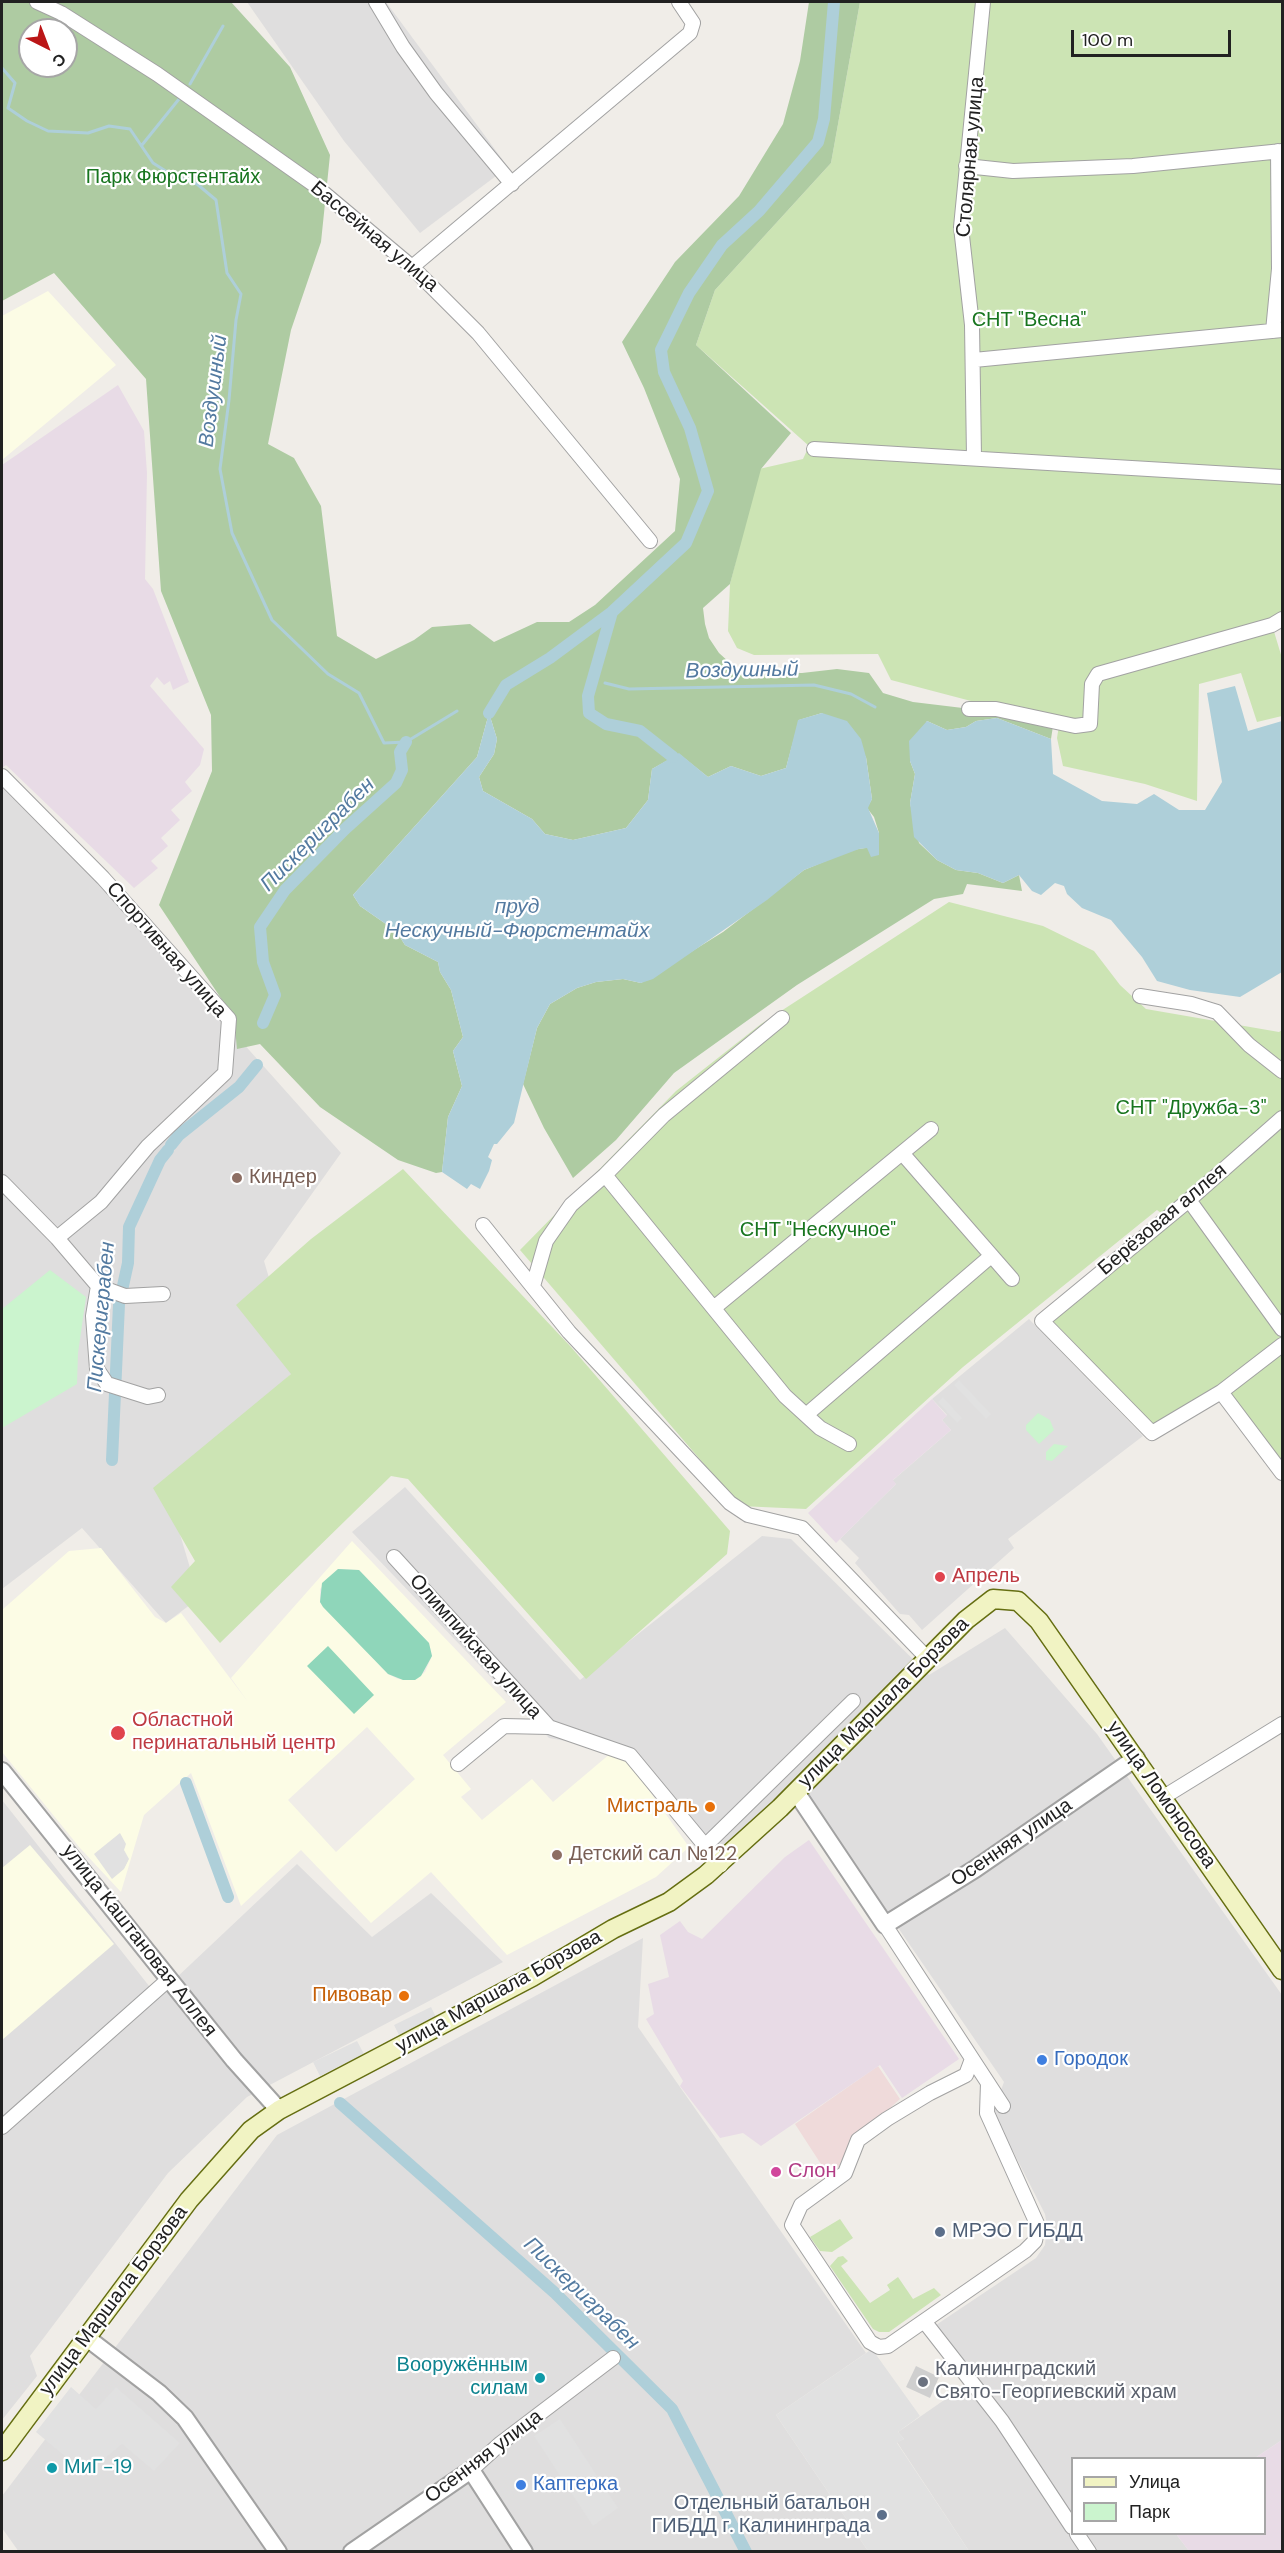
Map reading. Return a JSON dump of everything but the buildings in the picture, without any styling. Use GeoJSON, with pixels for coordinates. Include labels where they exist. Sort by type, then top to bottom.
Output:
{"type":"FeatureCollection","features":[{"type":"Feature","properties":{"kind":"main road","name":"улица Маршала Борзова"},"geometry":{"type":"LineString","coordinates":[[2,2451],[220,2163],[251,2130],[279,2110],[532,1977],[613,1929],[669,1902],[721,1865],[978,1609],[993,1599],[1018,1601],[1039,1621]]}},
{"type":"Feature","properties":{"kind":"main road","name":"улица Ломоносова"},"geometry":{"type":"LineString","coordinates":[[1039,1621],[1282,1970]]}},
{"type":"Feature","properties":{"kind":"street","name":"Бассейная улица"},"geometry":{"type":"LineString","coordinates":[[37,2],[60,13],[157,74],[313,184],[412,267],[478,333],[650,541]]}},
{"type":"Feature","properties":{"kind":"street"},"geometry":{"type":"LineString","coordinates":[[376,2],[436,93],[512,184]]}},
{"type":"Feature","properties":{"kind":"street"},"geometry":{"type":"LineString","coordinates":[[412,267],[690,33],[693,23],[679,2]]}},
{"type":"Feature","properties":{"kind":"street","name":"Столярная улица"},"geometry":{"type":"LineString","coordinates":[[974,457],[974,360],[961,227],[983,2]]}},
{"type":"Feature","properties":{"kind":"street"},"geometry":{"type":"LineString","coordinates":[[966,166],[1013,171],[1112,167],[1280,151],[1278,330],[974,360]]}},
{"type":"Feature","properties":{"kind":"street"},"geometry":{"type":"LineString","coordinates":[[814,449],[1282,477]]}},
{"type":"Feature","properties":{"kind":"street"},"geometry":{"type":"LineString","coordinates":[[969,709],[996,709],[1065,724],[1090,724],[1092,684],[1098,674],[1272,625],[1282,619]]}},
{"type":"Feature","properties":{"kind":"street","name":"Спортивная улица"},"geometry":{"type":"LineString","coordinates":[[2,776],[103,878],[229,1019],[225,1073],[148,1146],[101,1202],[57,1238]]}},
{"type":"Feature","properties":{"kind":"street"},"geometry":{"type":"LineString","coordinates":[[1140,996],[1191,1004],[1217,1012],[1249,1044],[1282,1071]]}},
{"type":"Feature","properties":{"kind":"street"},"geometry":{"type":"LineString","coordinates":[[533,1286],[546,1241],[571,1205],[605,1175],[664,1114],[782,1018]]}},
{"type":"Feature","properties":{"kind":"street","name":"Берёзовая аллея"},"geometry":{"type":"LineString","coordinates":[[1221,1392],[1152,1433],[1042,1321],[1189,1200],[1282,1118]]}},
{"type":"Feature","properties":{"kind":"street"},"geometry":{"type":"LineString","coordinates":[[715,1307],[931,1129]]}},
{"type":"Feature","properties":{"kind":"street"},"geometry":{"type":"LineString","coordinates":[[903,1153],[1012,1280]]}},
{"type":"Feature","properties":{"kind":"street"},"geometry":{"type":"LineString","coordinates":[[605,1175],[715,1307],[785,1396],[820,1428],[849,1444]]}},
{"type":"Feature","properties":{"kind":"street"},"geometry":{"type":"LineString","coordinates":[[2,1182],[57,1238],[98,1286],[120,1295],[164,1294]]}},
{"type":"Feature","properties":{"kind":"street"},"geometry":{"type":"LineString","coordinates":[[1189,1200],[1282,1329]]}},
{"type":"Feature","properties":{"kind":"street"},"geometry":{"type":"LineString","coordinates":[[483,1226],[569,1332],[730,1503],[748,1515],[802,1528],[928,1659]]}},
{"type":"Feature","properties":{"kind":"street"},"geometry":{"type":"LineString","coordinates":[[806,1415],[991,1256]]}},
{"type":"Feature","properties":{"kind":"street"},"geometry":{"type":"LineString","coordinates":[[98,1286],[93,1316],[97,1369],[114,1385],[148,1397],[158,1395]]}},
{"type":"Feature","properties":{"kind":"street"},"geometry":{"type":"LineString","coordinates":[[1282,1345],[1221,1392],[1282,1473]]}},
{"type":"Feature","properties":{"kind":"street","name":"Олимпийская улица"},"geometry":{"type":"LineString","coordinates":[[394,1557],[549,1727],[630,1755],[721,1865]]}},
{"type":"Feature","properties":{"kind":"street"},"geometry":{"type":"LineString","coordinates":[[705,1846],[853,1701]]}},
{"type":"Feature","properties":{"kind":"street"},"geometry":{"type":"LineString","coordinates":[[1162,1798],[1282,1724]]}},
{"type":"Feature","properties":{"kind":"street"},"geometry":{"type":"LineString","coordinates":[[458,1764],[504,1726],[549,1727]]}},
{"type":"Feature","properties":{"kind":"street","name":"Осенняя улица"},"geometry":{"type":"LineString","coordinates":[[885,1925],[975,1869],[1136,1758]]}},
{"type":"Feature","properties":{"kind":"street","name":"улица Каштановая Аллея"},"geometry":{"type":"LineString","coordinates":[[2,1771],[63,1844],[234,2060],[279,2110]]}},
{"type":"Feature","properties":{"kind":"street"},"geometry":{"type":"LineString","coordinates":[[796,1792],[1003,2106]]}},
{"type":"Feature","properties":{"kind":"street"},"geometry":{"type":"LineString","coordinates":[[2,2127],[168,1979]]}},
{"type":"Feature","properties":{"kind":"street"},"geometry":{"type":"LineString","coordinates":[[972,2059],[966,2075],[886,2119],[858,2140],[844,2173],[801,2205],[792,2226],[870,2342],[879,2347],[888,2346],[1025,2251],[1035,2241],[1038,2226],[987,2114],[988,2083]]}},
{"type":"Feature","properties":{"kind":"street"},"geometry":{"type":"LineString","coordinates":[[924,2321],[1002,2421],[1071,2525]]}},
{"type":"Feature","properties":{"kind":"street"},"geometry":{"type":"LineString","coordinates":[[87,2338],[159,2393],[184,2418],[278,2552]]}},
{"type":"Feature","properties":{"kind":"street","name":"Осенняя улица"},"geometry":{"type":"LineString","coordinates":[[352,2552],[471,2470],[501,2443],[613,2358]]}},
{"type":"Feature","properties":{"kind":"street"},"geometry":{"type":"LineString","coordinates":[[471,2470],[524,2552]]}},
{"type":"Feature","properties":{"kind":"street"},"geometry":{"type":"LineString","coordinates":[[1078,2535],[1089,2552]]}},
{"type":"Feature","properties":{"kind":"shaded area"},"geometry":{"type":"Polygon","coordinates":[[[247,2],[386,2],[508,167],[420,233],[344,141],[247,2]]]}},
{"type":"Feature","properties":{"kind":"shaded area"},"geometry":{"type":"Polygon","coordinates":[[[48,291],[116,365],[2,460],[2,316],[48,291]]]}},
{"type":"Feature","properties":{"kind":"shaded area"},"geometry":{"type":"Polygon","coordinates":[[[118,385],[144,431],[147,473],[145,579],[153,589],[189,682],[173,690],[170,681],[164,685],[157,677],[150,686],[204,749],[200,765],[185,782],[192,791],[171,810],[180,820],[161,838],[168,846],[151,861],[158,868],[134,888],[6,765],[2,768],[2,465],[118,385]]]}},
{"type":"Feature","properties":{"kind":"shaded area"},"geometry":{"type":"Polygon","coordinates":[[[2,773],[341,1153],[264,1261],[296,1369],[168,1494],[199,1598],[166,1623],[82,1528],[2,1589],[2,773]]]}},
{"type":"Feature","properties":{"kind":"shaded area"},"geometry":{"type":"Polygon","coordinates":[[[1029,1319],[1143,1436],[1008,1539],[1014,1548],[922,1630],[909,1615],[900,1614],[855,1563],[859,1558],[840,1539],[896,1484],[892,1481],[951,1430],[942,1420],[947,1415],[932,1399],[1029,1319]]]}},
{"type":"Feature","properties":{"kind":"shaded area"},"geometry":{"type":"Polygon","coordinates":[[[959,1380],[991,1414],[986,1419],[954,1385],[959,1380]]]}},
{"type":"Feature","properties":{"kind":"shaded area"},"geometry":{"type":"Polygon","coordinates":[[[943,1397],[962,1418],[957,1423],[938,1402],[943,1397]]]}},
{"type":"Feature","properties":{"kind":"shaded area"},"geometry":{"type":"Polygon","coordinates":[[[932,1399],[947,1416],[942,1420],[951,1430],[893,1480],[896,1484],[836,1543],[808,1513],[932,1399]]]}},
{"type":"Feature","properties":{"kind":"shaded area"},"geometry":{"type":"Polygon","coordinates":[[[405,1487],[580,1680],[762,1536],[791,1539],[929,1675],[1005,1628],[1097,1734],[1282,1995],[1282,2440],[1256,2457],[1071,2457],[1071,2535],[1177,2535],[1189,2551],[969,2551],[897,2442],[904,2439],[898,2432],[976,2378],[936,2325],[1036,2258],[1045,2245],[1047,2226],[1045,2214],[993,2112],[1004,2082],[798,1782],[720,1855],[633,1753],[549,1738],[352,1532],[405,1487]]]}},
{"type":"Feature","properties":{"kind":"shaded area"},"geometry":{"type":"Polygon","coordinates":[[[352,1541],[506,1702],[443,1755],[471,1789],[461,1797],[482,1820],[532,1779],[553,1802],[611,1753],[626,1758],[689,1847],[656,1877],[507,1955],[431,1872],[371,1923],[301,1850],[241,1906],[191,1773],[144,1815],[121,1892],[80,1848],[2,1752],[2,1610],[69,1551],[101,1548],[155,1617],[166,1623],[181,1613],[248,1702],[231,1678],[352,1541]],[[338,1569],[320,1589],[320,1602],[388,1674],[398,1679],[415,1680],[425,1672],[432,1656],[429,1643],[359,1570],[338,1569]],[[367,1727],[288,1800],[336,1852],[415,1779],[367,1727]]]}},
{"type":"Feature","properties":{"kind":"shaded area"},"geometry":{"type":"Polygon","coordinates":[[[2,1800],[157,1996],[297,1864],[372,1937],[431,1893],[503,1962],[247,2097],[168,2173],[30,2356],[37,2376],[2,2420],[2,1800]]]}},
{"type":"Feature","properties":{"kind":"shaded area"},"geometry":{"type":"Polygon","coordinates":[[[120,1833],[126,1844],[124,1850],[129,1859],[124,1869],[112,1879],[94,1854],[120,1833]]]}},
{"type":"Feature","properties":{"kind":"shaded area"},"geometry":{"type":"Polygon","coordinates":[[[809,1840],[959,2059],[902,2098],[880,2065],[761,2146],[743,2133],[720,2138],[680,2086],[683,2081],[646,2019],[654,2014],[648,1984],[669,1977],[660,1935],[680,1921],[688,1932],[702,1939],[785,1857],[809,1840]]]}},
{"type":"Feature","properties":{"kind":"shaded area"},"geometry":{"type":"Polygon","coordinates":[[[30,1845],[114,1944],[2,2040],[2,1868],[30,1845]]]}},
{"type":"Feature","properties":{"kind":"shaded area"},"geometry":{"type":"Polygon","coordinates":[[[643,1938],[638,2027],[866,2353],[776,2415],[868,2551],[19,2552],[2,2528],[2,2496],[277,2135],[643,1938]]]}},
{"type":"Feature","properties":{"kind":"shaded area"},"geometry":{"type":"Polygon","coordinates":[[[431,2007],[436,2017],[399,2035],[394,2025],[431,2007]]]}},
{"type":"Feature","properties":{"kind":"shaded area"},"geometry":{"type":"Polygon","coordinates":[[[357,2041],[364,2054],[320,2076],[313,2062],[357,2041]]]}},
{"type":"Feature","properties":{"kind":"shaded area"},"geometry":{"type":"Polygon","coordinates":[[[878,2066],[900,2099],[880,2117],[840,2170],[830,2178],[795,2124],[878,2066]]]}},
{"type":"Feature","properties":{"kind":"shaded area"},"geometry":{"type":"Polygon","coordinates":[[[872,2349],[920,2416],[898,2432],[904,2439],[897,2443],[969,2551],[868,2551],[776,2415],[872,2349]]]}},
{"type":"Feature","properties":{"kind":"shaded area","name":"Калининградский Свято-Георгиевский храм"},"geometry":{"type":"Polygon","coordinates":[[[916,2366],[939,2377],[930,2398],[906,2387],[916,2366]]]}},
{"type":"Feature","properties":{"kind":"shaded area"},"geometry":{"type":"Polygon","coordinates":[[[71,2387],[96,2409],[116,2387],[180,2443],[154,2471],[122,2444],[86,2474],[36,2432],[71,2387]]]}},
{"type":"Feature","properties":{"kind":"shaded area"},"geometry":{"type":"Polygon","coordinates":[[[560,2419],[618,2508],[593,2526],[534,2436],[560,2419]]]}},
{"type":"Feature","properties":{"kind":"shaded area"},"geometry":{"type":"Polygon","coordinates":[[[1282,2440],[1282,2551],[1189,2551],[1177,2535],[1266,2535],[1266,2457],[1256,2457],[1282,2440]]]}},
{"type":"Feature","properties":{"kind":"green space","name":"Парк Фюрстентайх"},"geometry":{"type":"Polygon","coordinates":[[[2,2],[231,2],[290,67],[330,155],[321,242],[291,330],[268,444],[294,458],[321,506],[337,636],[376,659],[414,640],[432,627],[470,624],[494,642],[537,622],[569,622],[595,605],[675,531],[680,479],[644,388],[622,342],[675,262],[739,196],[783,124],[800,61],[809,2],[860,2],[831,163],[715,290],[696,345],[791,433],[761,469],[730,584],[703,608],[705,624],[709,638],[719,653],[740,672],[802,673],[837,669],[869,673],[883,693],[913,702],[996,712],[1053,726],[1051,739],[997,718],[976,721],[966,727],[947,730],[927,721],[910,761],[915,774],[910,803],[919,843],[937,860],[956,870],[978,873],[1003,883],[1019,875],[1022,891],[967,884],[963,894],[934,899],[797,985],[674,1073],[616,1140],[573,1178],[544,1128],[523,1084],[537,1028],[550,1004],[577,988],[596,982],[623,979],[641,983],[723,932],[804,870],[852,850],[878,846],[879,833],[874,817],[867,808],[872,799],[866,757],[822,713],[799,720],[786,768],[761,776],[731,766],[708,777],[679,754],[652,769],[648,800],[626,828],[573,840],[545,834],[532,819],[483,791],[479,777],[494,754],[497,739],[489,713],[477,757],[353,895],[360,906],[396,931],[405,945],[438,962],[440,972],[451,990],[463,1037],[453,1051],[462,1086],[448,1117],[442,1172],[436,1173],[398,1160],[320,1107],[260,1044],[237,1049],[234,1018],[159,905],[212,771],[211,715],[161,591],[146,379],[54,273],[2,301],[2,2]]]}},
{"type":"Feature","properties":{"kind":"green space","name":"СНТ \"Весна\""},"geometry":{"type":"Polygon","coordinates":[[[860,2],[1282,2],[1282,619],[1272,625],[1282,658],[1282,716],[1257,722],[1241,673],[1199,684],[1197,801],[1145,784],[1063,766],[1057,738],[1060,719],[1023,707],[971,701],[891,680],[878,654],[754,655],[737,648],[728,631],[730,584],[759,469],[803,459],[809,446],[696,345],[715,290],[831,163],[860,2]]]}},
{"type":"Feature","properties":{"kind":"green space","name":"СНТ \"Нескучное\""},"geometry":{"type":"Polygon","coordinates":[[[949,902],[1043,926],[1094,951],[1120,985],[1146,1009],[1279,1032],[1282,1030],[1282,1478],[1218,1387],[1155,1428],[1048,1316],[1166,1217],[1157,1210],[963,1367],[806,1509],[740,1506],[520,1250],[676,1091],[761,1024],[949,902]]]}},
{"type":"Feature","properties":{"kind":"green space"},"geometry":{"type":"Polygon","coordinates":[[[403,1169],[571,1347],[730,1531],[727,1554],[586,1679],[408,1479],[391,1476],[220,1643],[171,1587],[195,1561],[153,1488],[291,1374],[236,1305],[311,1239],[403,1169]]]}},
{"type":"Feature","properties":{"kind":"green space"},"geometry":{"type":"Polygon","coordinates":[[[50,1270],[86,1297],[78,1353],[77,1384],[2,1428],[2,1309],[50,1270]]]}},
{"type":"Feature","properties":{"kind":"green space"},"geometry":{"type":"Polygon","coordinates":[[[1038,1413],[1050,1420],[1054,1430],[1039,1444],[1026,1430],[1026,1425],[1038,1413]]]}},
{"type":"Feature","properties":{"kind":"green space"},"geometry":{"type":"Polygon","coordinates":[[[1054,1444],[1068,1446],[1052,1461],[1046,1460],[1046,1452],[1054,1444]]]}},
{"type":"Feature","properties":{"kind":"green space"},"geometry":{"type":"Polygon","coordinates":[[[338,1569],[359,1570],[429,1643],[432,1656],[421,1676],[415,1680],[403,1680],[388,1674],[323,1607],[320,1602],[322,1583],[338,1569]]]}},
{"type":"Feature","properties":{"kind":"green space"},"geometry":{"type":"Polygon","coordinates":[[[328,1646],[374,1695],[354,1714],[307,1666],[328,1646]]]}},
{"type":"Feature","properties":{"kind":"green space"},"geometry":{"type":"Polygon","coordinates":[[[840,2219],[853,2238],[832,2252],[820,2251],[810,2237],[840,2219]]]}},
{"type":"Feature","properties":{"kind":"green space"},"geometry":{"type":"Polygon","coordinates":[[[843,2256],[848,2261],[841,2266],[870,2303],[890,2290],[887,2285],[898,2277],[913,2299],[934,2288],[941,2295],[889,2332],[879,2332],[873,2329],[830,2266],[838,2257],[843,2256]]]}},
{"type":"Feature","properties":{"kind":"water"},"geometry":{"type":"Polygon","coordinates":[[[1235,686],[1248,731],[1282,721],[1282,972],[1240,997],[1190,990],[1157,981],[1142,957],[1111,920],[1082,908],[1067,894],[1064,886],[1055,883],[1041,895],[1032,891],[1019,875],[1003,883],[978,873],[956,870],[937,860],[914,837],[910,803],[915,774],[910,761],[909,741],[927,721],[947,730],[966,727],[976,721],[997,718],[1051,739],[1053,774],[1102,801],[1137,804],[1154,794],[1179,810],[1205,810],[1222,782],[1207,693],[1235,686]]]}},
{"type":"Feature","properties":{"kind":"water","name":"пруд Нескучный-Фюрстентайх"},"geometry":{"type":"Polygon","coordinates":[[[489,713],[497,739],[494,754],[479,777],[483,791],[532,819],[545,834],[573,840],[626,828],[648,800],[652,769],[679,753],[708,777],[731,766],[761,776],[786,768],[798,720],[822,713],[847,721],[861,739],[866,757],[872,799],[868,808],[879,833],[879,855],[871,857],[867,848],[859,849],[804,870],[767,900],[653,979],[641,983],[623,979],[596,982],[577,988],[550,1004],[537,1028],[514,1123],[497,1144],[494,1144],[488,1157],[492,1160],[489,1171],[480,1189],[471,1184],[467,1189],[442,1172],[448,1117],[462,1086],[453,1051],[463,1037],[451,990],[440,972],[438,962],[405,945],[396,931],[360,906],[353,895],[477,757],[489,713]]]}},
{"type":"Feature","properties":{"kind":"waterway"},"geometry":{"type":"LineString","coordinates":[[489,713],[506,685],[550,658],[612,612],[686,543],[708,491],[690,428],[664,372],[661,350],[689,293],[722,245],[759,211],[818,142],[824,119],[834,2]]}},
{"type":"Feature","properties":{"kind":"waterway"},"geometry":{"type":"LineString","coordinates":[[190,84],[223,26]]}},
{"type":"Feature","properties":{"kind":"waterway","name":"Воздушный"},"geometry":{"type":"LineString","coordinates":[[2,68],[15,83],[8,108],[27,121],[48,131],[88,133],[109,126],[130,129],[153,163],[172,175],[197,184],[216,200],[227,273],[241,294],[236,320],[220,469],[232,533],[272,620],[328,674],[359,693],[384,743],[406,742],[457,711]]}},
{"type":"Feature","properties":{"kind":"waterway"},"geometry":{"type":"LineString","coordinates":[[142,145],[179,99]]}},
{"type":"Feature","properties":{"kind":"waterway"},"geometry":{"type":"LineString","coordinates":[[612,612],[588,696],[589,713],[606,724],[640,731],[673,757]]}},
{"type":"Feature","properties":{"kind":"waterway","name":"Воздушный"},"geometry":{"type":"LineString","coordinates":[[605,683],[629,689],[814,685],[851,694],[875,707]]}},
{"type":"Feature","properties":{"kind":"waterway","name":"Пискериграбен"},"geometry":{"type":"LineString","coordinates":[[263,1023],[275,995],[263,962],[260,927],[285,890],[345,829],[396,783],[402,770],[400,752],[406,742]]}},
{"type":"Feature","properties":{"kind":"waterway","name":"Пискериграбен"},"geometry":{"type":"LineString","coordinates":[[171,1145],[179,1135],[239,1087],[257,1065]]}},
{"type":"Feature","properties":{"kind":"waterway","name":"Пискериграбен"},"geometry":{"type":"LineString","coordinates":[[112,1460],[119,1304],[128,1263],[129,1227],[160,1160],[168,1150]]}},
{"type":"Feature","properties":{"kind":"waterway","name":"Пискериграбен"},"geometry":{"type":"LineString","coordinates":[[186,1783],[228,1897]]}},
{"type":"Feature","properties":{"kind":"waterway","name":"Пискериграбен"},"geometry":{"type":"LineString","coordinates":[[340,2103],[555,2293],[672,2409],[746,2552]]}},
{"type":"Feature","properties":{"kind":"place","name":"Киндер"},"geometry":{"type":"Point","coordinates":[237,1178]}},
{"type":"Feature","properties":{"kind":"place","name":"Апрель"},"geometry":{"type":"Point","coordinates":[940,1577]}},
{"type":"Feature","properties":{"kind":"place","name":"Областной перинатальный центр"},"geometry":{"type":"Point","coordinates":[118,1733]}},
{"type":"Feature","properties":{"kind":"place","name":"Мистраль"},"geometry":{"type":"Point","coordinates":[710,1807]}},
{"type":"Feature","properties":{"kind":"place","name":"Детский сал №122"},"geometry":{"type":"Point","coordinates":[557,1855]}},
{"type":"Feature","properties":{"kind":"place","name":"Пивовар"},"geometry":{"type":"Point","coordinates":[404,1996]}},
{"type":"Feature","properties":{"kind":"place","name":"Городок"},"geometry":{"type":"Point","coordinates":[1042,2060]}},
{"type":"Feature","properties":{"kind":"place","name":"Слон"},"geometry":{"type":"Point","coordinates":[776,2172]}},
{"type":"Feature","properties":{"kind":"place","name":"МРЭО ГИБДД"},"geometry":{"type":"Point","coordinates":[940,2232]}},
{"type":"Feature","properties":{"kind":"place","name":"Вооружённым силам"},"geometry":{"type":"Point","coordinates":[540,2378]}},
{"type":"Feature","properties":{"kind":"place","name":"Калининградский Свято-Георгиевский храм"},"geometry":{"type":"Point","coordinates":[923,2382]}},
{"type":"Feature","properties":{"kind":"place","name":"МиГ-19"},"geometry":{"type":"Point","coordinates":[52,2468]}},
{"type":"Feature","properties":{"kind":"place","name":"Каптерка"},"geometry":{"type":"Point","coordinates":[521,2485]}},
{"type":"Feature","properties":{"kind":"place","name":"Отдельный батальон ГИБДД г. Калининграда"},"geometry":{"type":"Point","coordinates":[882,2515]}},
{"type":"Feature","properties":{"kind":"park label","name":"СНТ \"Дружба-3\""},"geometry":{"type":"Point","coordinates":[1191,1109]}}]}
